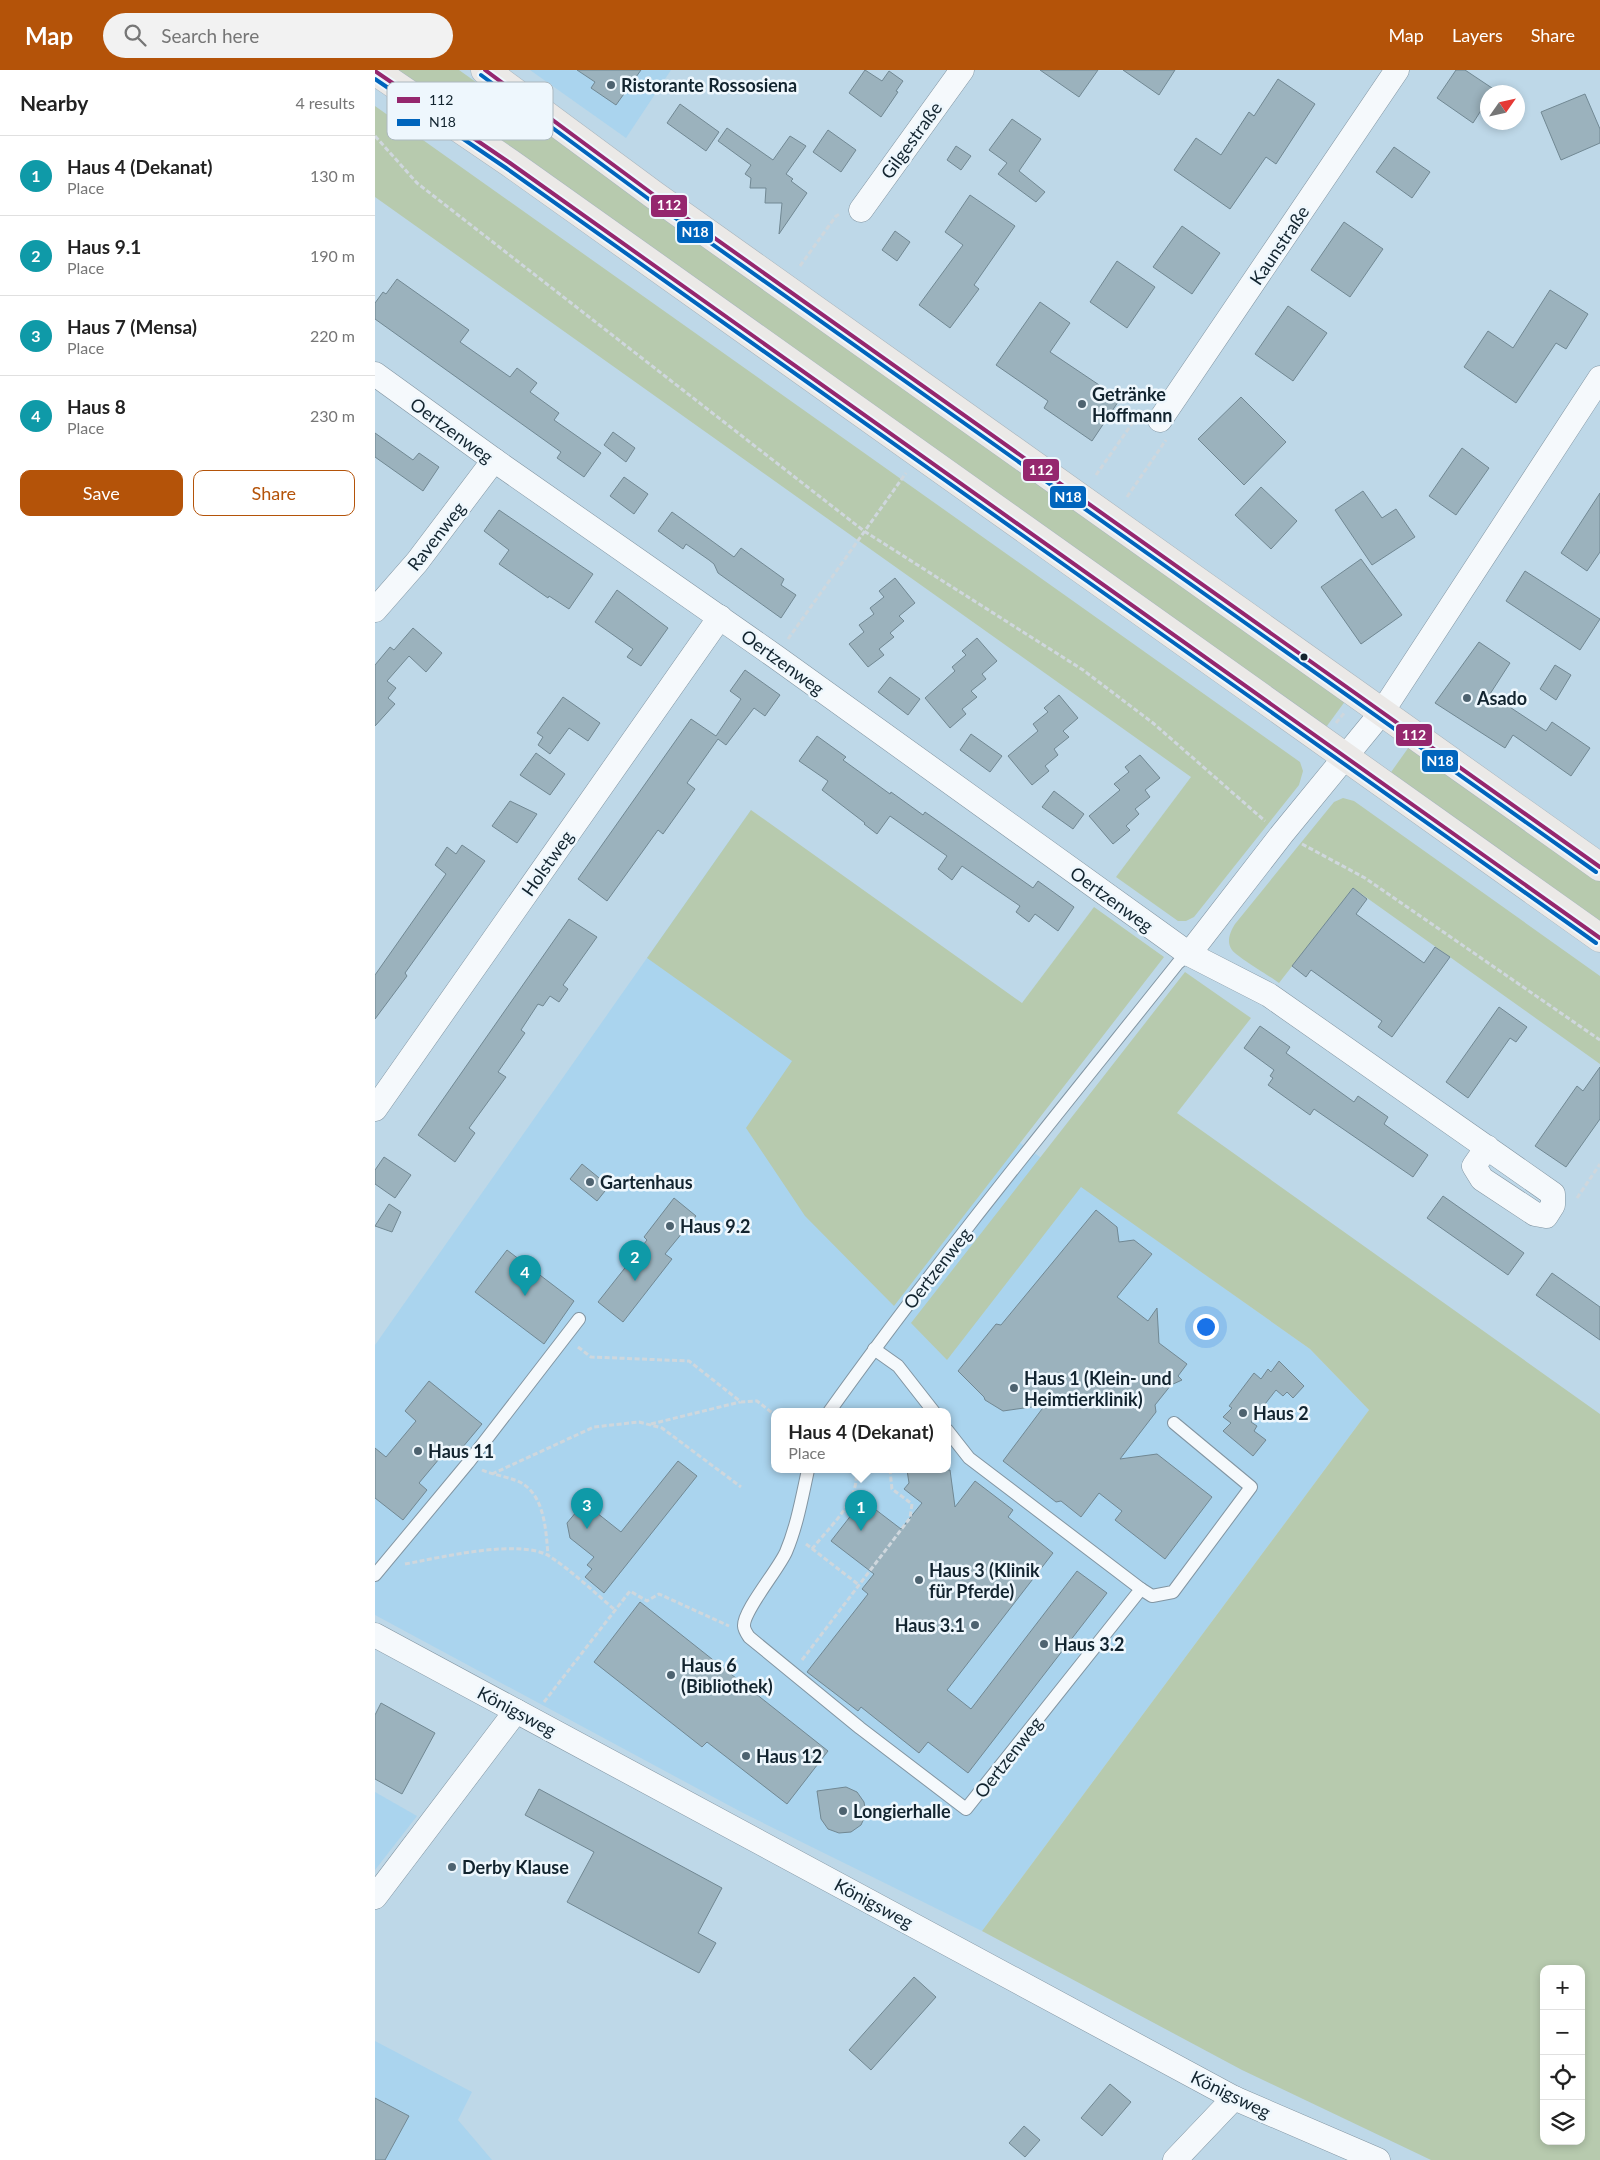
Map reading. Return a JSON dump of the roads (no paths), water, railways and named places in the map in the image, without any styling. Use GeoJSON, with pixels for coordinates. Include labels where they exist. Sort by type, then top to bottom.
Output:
{"type":"FeatureCollection","features":[{"type":"Feature","properties":{"kind":"main road"},"geometry":{"type":"LineString","coordinates":[[485,70],[501,82]]}},
{"type":"Feature","properties":{"kind":"main road"},"geometry":{"type":"LineString","coordinates":[[375,71],[391,82]]}},
{"type":"Feature","properties":{"kind":"main road"},"geometry":{"type":"LineString","coordinates":[[553,120],[654,195],[1600,867]]}},
{"type":"Feature","properties":{"kind":"main road"},"geometry":{"type":"LineString","coordinates":[[476,140],[1600,938]]}},
{"type":"Feature","properties":{"kind":"street","name":"Gilgestraße"},"geometry":{"type":"LineString","coordinates":[[861,210],[962,70]]}},
{"type":"Feature","properties":{"kind":"street","name":"Kaunstraße"},"geometry":{"type":"LineString","coordinates":[[1154,425],[1397,70]]}},
{"type":"Feature","properties":{"kind":"street","name":"Oertzenweg"},"geometry":{"type":"LineString","coordinates":[[375,374],[494,460],[720,617],[1189,954],[1269,995],[1487,1147]]}},
{"type":"Feature","properties":{"kind":"street"},"geometry":{"type":"LineString","coordinates":[[1189,954],[1382,712],[1600,378]]}},
{"type":"Feature","properties":{"kind":"street","name":"Ravenweg"},"geometry":{"type":"LineString","coordinates":[[375,610],[417,562],[494,460]]}},
{"type":"Feature","properties":{"kind":"street","name":"Holstweg"},"geometry":{"type":"LineString","coordinates":[[375,1109],[720,617]]}},
{"type":"Feature","properties":{"kind":"street","name":"Königsweg"},"geometry":{"type":"LineString","coordinates":[[375,1635],[1234,2098],[1378,2160]]}},
{"type":"Feature","properties":{"kind":"street"},"geometry":{"type":"LineString","coordinates":[[375,1897],[524,1715]]}},
{"type":"Feature","properties":{"kind":"street"},"geometry":{"type":"LineString","coordinates":[[1175,2160],[1234,2098]]}},
{"type":"Feature","properties":{"kind":"lane","name":"Oertzenweg"},"geometry":{"type":"LineString","coordinates":[[832,1408],[874,1350],[1172,970],[1189,954]]}},
{"type":"Feature","properties":{"kind":"lane"},"geometry":{"type":"LineString","coordinates":[[375,1575],[468,1463],[579,1319]]}},
{"type":"Feature","properties":{"kind":"lane"},"geometry":{"type":"LineString","coordinates":[[874,1350],[899,1366],[931,1408]]}},
{"type":"Feature","properties":{"kind":"lane"},"geometry":{"type":"LineString","coordinates":[[951,1435],[969,1458],[1152,1596],[1173,1592],[1251,1487],[1174,1423]]}},
{"type":"Feature","properties":{"kind":"lane","name":"Oertzenweg"},"geometry":{"type":"LineString","coordinates":[[807,1473],[786,1552],[772,1578],[748,1612],[744,1626],[749,1637],[860,1728],[966,1810],[1141,1589]]}},
{"type":"Feature","properties":{"kind":"place","name":"Ristorante Rossosiena"},"geometry":{"type":"Point","coordinates":[611,85]}},
{"type":"Feature","properties":{"kind":"place","name":"Getränke Hoffmann"},"geometry":{"type":"Point","coordinates":[1082,404]}},
{"type":"Feature","properties":{"kind":"place","name":"Asado"},"geometry":{"type":"Point","coordinates":[1467,698]}},
{"type":"Feature","properties":{"kind":"place","name":"Gartenhaus"},"geometry":{"type":"Point","coordinates":[590,1182]}},
{"type":"Feature","properties":{"kind":"place","name":"Haus 9.2"},"geometry":{"type":"Point","coordinates":[670,1226]}},
{"type":"Feature","properties":{"kind":"place","name":"Haus 9.1"},"geometry":{"type":"Point","coordinates":[635,1281]}},
{"type":"Feature","properties":{"kind":"place","name":"Haus 8"},"geometry":{"type":"Point","coordinates":[525,1296]}},
{"type":"Feature","properties":{"kind":"place","name":"Haus 1 (Klein- und Heimtierklinik)"},"geometry":{"type":"Point","coordinates":[1014,1388]}},
{"type":"Feature","properties":{"kind":"place","name":"Haus 2"},"geometry":{"type":"Point","coordinates":[1243,1413]}},
{"type":"Feature","properties":{"kind":"place","name":"Haus 11"},"geometry":{"type":"Point","coordinates":[418,1451]}},
{"type":"Feature","properties":{"kind":"place","name":"Haus 7 (Mensa)"},"geometry":{"type":"Point","coordinates":[587,1529]}},
{"type":"Feature","properties":{"kind":"place","name":"Haus 4 (Dekanat)"},"geometry":{"type":"Point","coordinates":[861,1531]}},
{"type":"Feature","properties":{"kind":"place","name":"Haus 3 (Klinik für Pferde)"},"geometry":{"type":"Point","coordinates":[919,1580]}},
{"type":"Feature","properties":{"kind":"place","name":"Haus 3.1"},"geometry":{"type":"Point","coordinates":[975,1625]}},
{"type":"Feature","properties":{"kind":"place","name":"Haus 3.2"},"geometry":{"type":"Point","coordinates":[1044,1644]}},
{"type":"Feature","properties":{"kind":"place","name":"Haus 6 (Bibliothek)"},"geometry":{"type":"Point","coordinates":[671,1675]}},
{"type":"Feature","properties":{"kind":"place","name":"Haus 12"},"geometry":{"type":"Point","coordinates":[746,1756]}},
{"type":"Feature","properties":{"kind":"place","name":"Longierhalle"},"geometry":{"type":"Point","coordinates":[843,1811]}},
{"type":"Feature","properties":{"kind":"place","name":"Derby Klause"},"geometry":{"type":"Point","coordinates":[452,1867]}}]}
